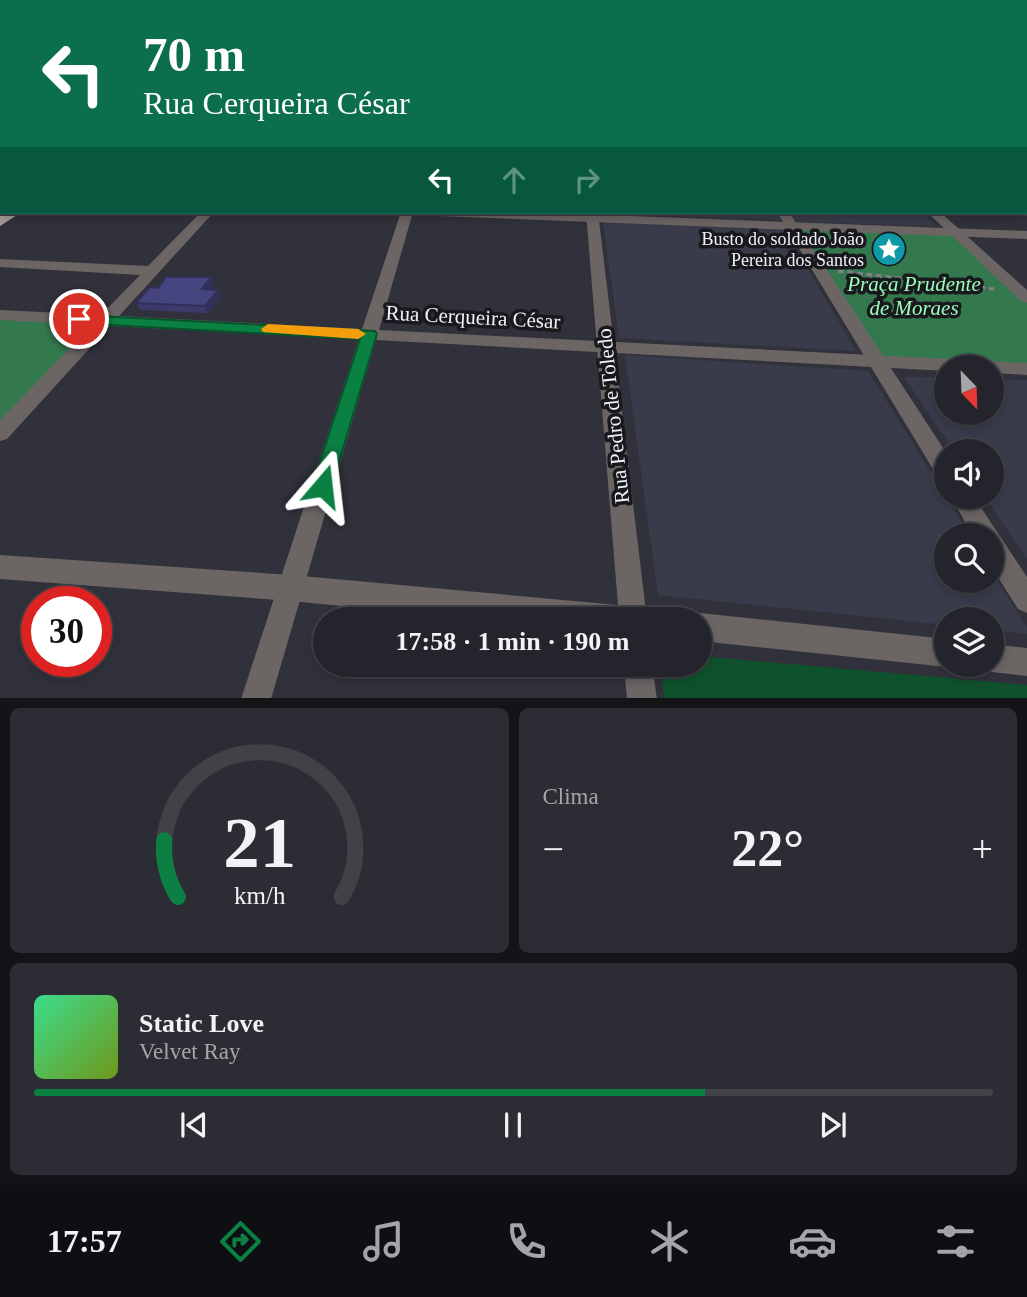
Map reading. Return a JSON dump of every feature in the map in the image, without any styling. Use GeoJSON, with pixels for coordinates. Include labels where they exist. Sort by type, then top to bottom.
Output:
{"type":"FeatureCollection","features":[{"type":"Feature","properties":{"kind":"street"},"geometry":{"type":"LineString","coordinates":[[0,433],[206,214]]}},
{"type":"Feature","properties":{"kind":"street"},"geometry":{"type":"LineString","coordinates":[[256,698],[406,214]]}},
{"type":"Feature","properties":{"kind":"street"},"geometry":{"type":"LineString","coordinates":[[541,214],[787,219],[1027,235]]}},
{"type":"Feature","properties":{"kind":"street"},"geometry":{"type":"LineString","coordinates":[[935,214],[1024,295]]}},
{"type":"Feature","properties":{"kind":"street","name":"Rua Pedro de Toledo"},"geometry":{"type":"LineString","coordinates":[[592,215],[631,607]]}},
{"type":"Feature","properties":{"kind":"street"},"geometry":{"type":"LineString","coordinates":[[787,219],[934,453]]}},
{"type":"Feature","properties":{"kind":"street"},"geometry":{"type":"LineString","coordinates":[[0,264],[152,271]]}},
{"type":"Feature","properties":{"kind":"street","name":"Rua Cerqueira César"},"geometry":{"type":"LineString","coordinates":[[0,315],[1027,369]]}},
{"type":"Feature","properties":{"kind":"street"},"geometry":{"type":"LineString","coordinates":[[1004,564],[1027,600]]}},
{"type":"Feature","properties":{"kind":"street"},"geometry":{"type":"LineString","coordinates":[[0,567],[291,588],[493,607]]}},
{"type":"Feature","properties":{"kind":"street"},"geometry":{"type":"LineString","coordinates":[[712,628],[934,652]]}},
{"type":"Feature","properties":{"kind":"street"},"geometry":{"type":"LineString","coordinates":[[1004,659],[1027,662]]}},
{"type":"Feature","properties":{"kind":"street"},"geometry":{"type":"LineString","coordinates":[[639,677],[642,698]]}},
{"type":"Feature","properties":{"kind":"path"},"geometry":{"type":"LineString","coordinates":[[818,268],[1024,295]]}},
{"type":"Feature","properties":{"kind":"shaded area"},"geometry":{"type":"Polygon","coordinates":[[[601,214],[778,214],[782,220],[601,214]]]}},
{"type":"Feature","properties":{"kind":"shaded area"},"geometry":{"type":"Polygon","coordinates":[[[791,214],[923,214],[936,226],[796,222],[791,214]]]}},
{"type":"Feature","properties":{"kind":"shaded area"},"geometry":{"type":"Polygon","coordinates":[[[603,222],[785,230],[856,351],[619,338],[603,222]]]}},
{"type":"Feature","properties":{"kind":"shaded area"},"geometry":{"type":"Polygon","coordinates":[[[625,355],[868,371],[934,477],[934,509],[954,509],[963,523],[934,523],[934,593],[1004,591],[1027,628],[1027,634],[1004,631],[1004,607],[934,607],[934,624],[658,595],[625,355]]]}},
{"type":"Feature","properties":{"kind":"shaded area"},"geometry":{"type":"Polygon","coordinates":[[[904,377],[934,378],[934,421],[904,377]]]}},
{"type":"Feature","properties":{"kind":"shaded area"},"geometry":{"type":"Polygon","coordinates":[[[1004,379],[1027,380],[1027,559],[993,509],[1004,509],[1004,439],[946,439],[936,425],[1004,425],[1004,379]]]}},
{"type":"Feature","properties":{"kind":"green space","name":"Praça Prudente de Moraes"},"geometry":{"type":"Polygon","coordinates":[[[792,226],[956,232],[1027,298],[1027,369],[1004,368],[1004,355],[934,355],[934,364],[875,361],[792,226]]]}},
{"type":"Feature","properties":{"kind":"green space"},"geometry":{"type":"Polygon","coordinates":[[[0,315],[106,321],[0,433],[0,315]]]}},
{"type":"Feature","properties":{"kind":"green space"},"geometry":{"type":"Polygon","coordinates":[[[712,657],[1027,685],[1027,698],[664,698],[662,677],[712,677],[712,657]]]}},
{"type":"Feature","properties":{"kind":"building"},"geometry":{"type":"Polygon","coordinates":[[[166,277],[211,277],[202,289],[218,290],[205,306],[136,303],[150,287],[158,288],[166,277]]]}},
{"type":"Feature","properties":{"kind":"slow traffic"},"geometry":{"type":"LineString","coordinates":[[268,329],[358,334]]}},
{"type":"Feature","properties":{"kind":"place","name":"Busto do soldado João Pereira dos Santos"},"geometry":{"type":"Point","coordinates":[889,249]}},
{"type":"Feature","properties":{"kind":"route"},"geometry":{"type":"LineString","coordinates":[[79,319],[369,334],[323,486]]}}]}
